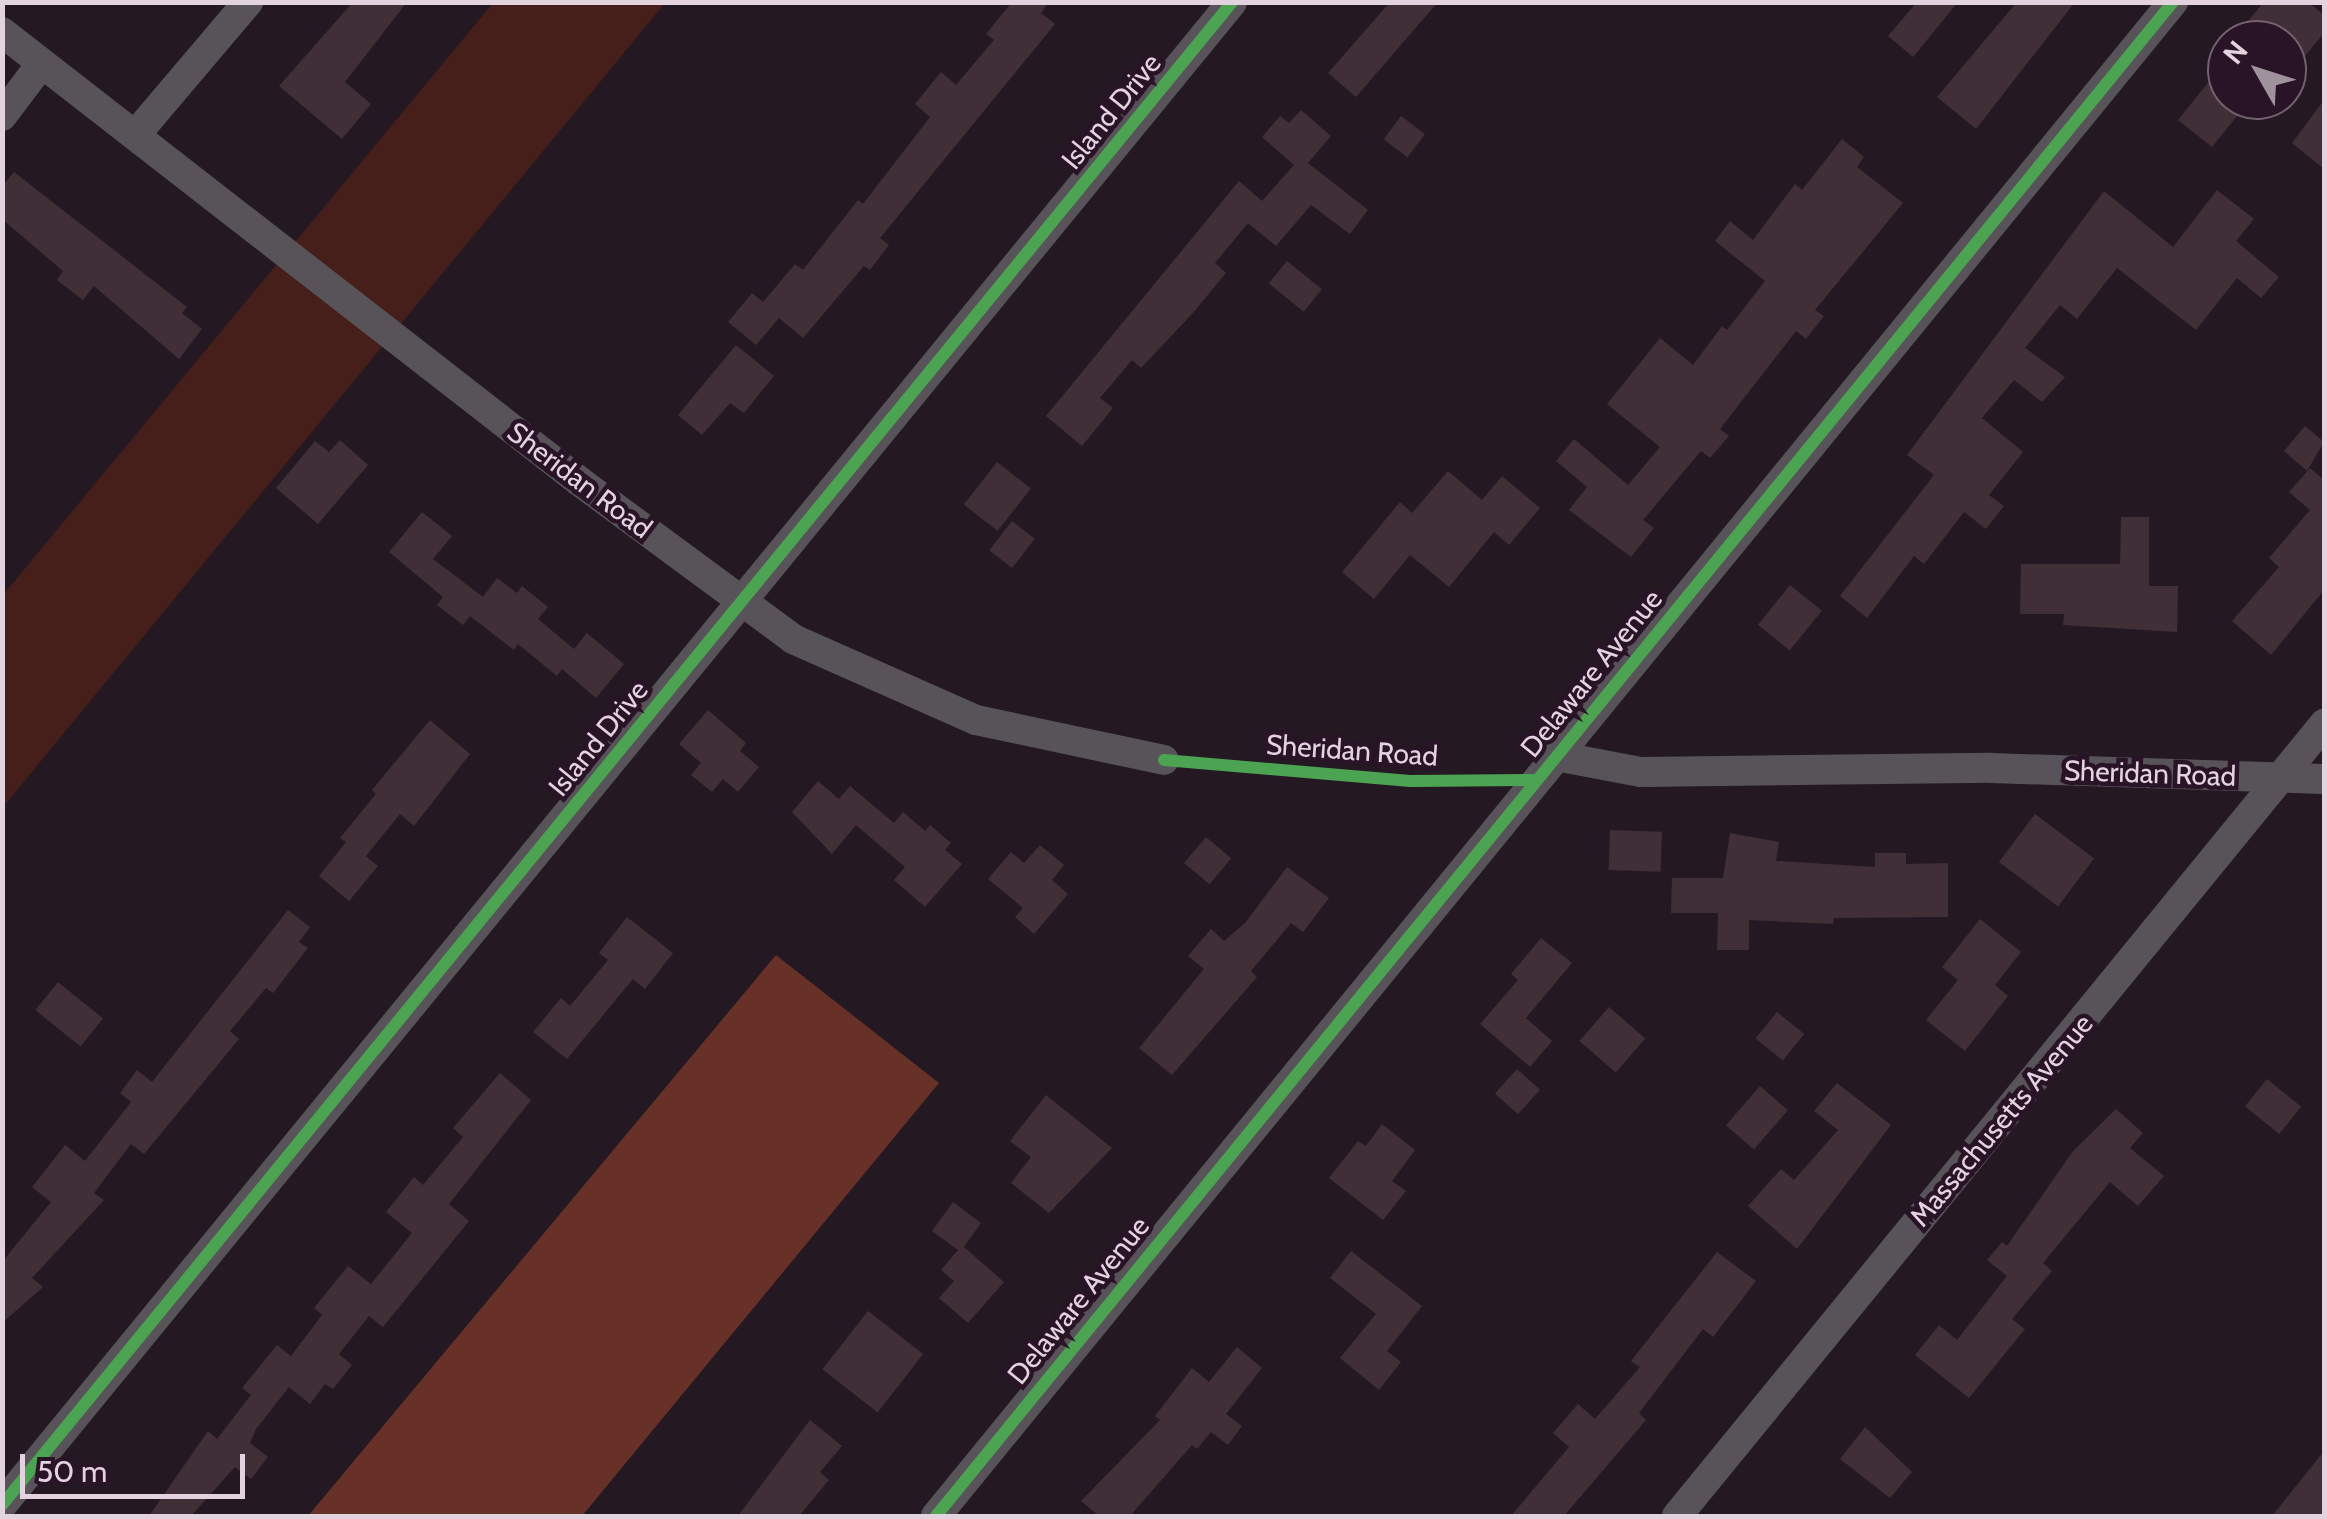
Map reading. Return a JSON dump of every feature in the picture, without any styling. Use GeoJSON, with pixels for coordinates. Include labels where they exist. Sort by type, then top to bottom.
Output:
{"type":"FeatureCollection","features":[{"type":"Feature","properties":{"kind":"street"},"geometry":{"type":"LineString","coordinates":[[136,134],[248,2]]}},
{"type":"Feature","properties":{"kind":"street","name":"Island Drive"},"geometry":{"type":"LineString","coordinates":[[2,1505],[1232,2]]}},
{"type":"Feature","properties":{"kind":"street","name":"Delaware Avenue"},"geometry":{"type":"LineString","coordinates":[[936,1516],[2173,2]]}},
{"type":"Feature","properties":{"kind":"street","name":"Sheridan Road"},"geometry":{"type":"LineString","coordinates":[[2,32],[793,638],[934,704],[1025,732],[1164,760]]}},
{"type":"Feature","properties":{"kind":"street"},"geometry":{"type":"LineString","coordinates":[[2,116],[42,63]]}},
{"type":"Feature","properties":{"kind":"street","name":"Massachusetts Avenue"},"geometry":{"type":"LineString","coordinates":[[1677,1516],[2324,724]]}},
{"type":"Feature","properties":{"kind":"street","name":"Sheridan Road"},"geometry":{"type":"LineString","coordinates":[[1556,756],[1641,772],[1991,768],[2324,779]]}},
{"type":"Feature","properties":{"kind":"shaded area"},"geometry":{"type":"Polygon","coordinates":[[[493,3],[665,3],[3,807],[3,595],[493,3]]]}},
{"type":"Feature","properties":{"kind":"shaded area"},"geometry":{"type":"Polygon","coordinates":[[[776,955],[939,1083],[582,1516],[308,1516],[776,955]]]}},
{"type":"Feature","properties":{"kind":"building"},"geometry":{"type":"Polygon","coordinates":[[[353,2],[407,2],[345,82],[371,104],[342,139],[279,86],[353,2]]]}},
{"type":"Feature","properties":{"kind":"building"},"geometry":{"type":"Polygon","coordinates":[[[1012,2],[1049,2],[1041,13],[1055,24],[880,238],[889,245],[870,270],[864,266],[803,338],[779,318],[756,345],[728,322],[752,293],[763,302],[795,264],[803,270],[858,200],[863,204],[930,117],[915,104],[941,72],[956,85],[994,40],[986,34],[1012,2]]]}},
{"type":"Feature","properties":{"kind":"building"},"geometry":{"type":"Polygon","coordinates":[[[1390,2],[1438,2],[1356,97],[1328,73],[1390,2]]]}},
{"type":"Feature","properties":{"kind":"building"},"geometry":{"type":"Polygon","coordinates":[[[1917,2],[1958,2],[1913,57],[1888,36],[1917,2]]]}},
{"type":"Feature","properties":{"kind":"building"},"geometry":{"type":"Polygon","coordinates":[[[2017,2],[2075,2],[1976,129],[1937,97],[2017,2]]]}},
{"type":"Feature","properties":{"kind":"building"},"geometry":{"type":"Polygon","coordinates":[[[2264,2],[2308,2],[2324,15],[2324,33],[2307,54],[2307,20],[2249,20],[2264,2]]]}},
{"type":"Feature","properties":{"kind":"building"},"geometry":{"type":"Polygon","coordinates":[[[2207,84],[2207,120],[2234,120],[2212,147],[2178,120],[2207,84]]]}},
{"type":"Feature","properties":{"kind":"building"},"geometry":{"type":"Polygon","coordinates":[[[2324,100],[2324,169],[2292,143],[2324,100]]]}},
{"type":"Feature","properties":{"kind":"building"},"geometry":{"type":"Polygon","coordinates":[[[1301,110],[1331,136],[1308,163],[1368,210],[1350,234],[1311,205],[1276,246],[1248,223],[1215,263],[1226,273],[1192,314],[1141,368],[1132,360],[1100,398],[1113,408],[1082,446],[1046,416],[1239,181],[1262,201],[1294,165],[1262,137],[1280,116],[1289,123],[1301,110]]]}},
{"type":"Feature","properties":{"kind":"building"},"geometry":{"type":"Polygon","coordinates":[[[1401,116],[1425,134],[1408,157],[1384,139],[1401,116]]]}},
{"type":"Feature","properties":{"kind":"building"},"geometry":{"type":"Polygon","coordinates":[[[1842,139],[1864,157],[1857,167],[1903,203],[1815,310],[1824,316],[1806,339],[1796,331],[1720,429],[1729,436],[1710,458],[1701,451],[1643,520],[1654,528],[1631,557],[1569,510],[1587,487],[1556,461],[1574,439],[1628,485],[1660,447],[1607,404],[1660,338],[1693,365],[1722,326],[1727,330],[1765,281],[1715,241],[1730,221],[1753,240],[1795,184],[1802,190],[1842,139]]]}},
{"type":"Feature","properties":{"kind":"building"},"geometry":{"type":"Polygon","coordinates":[[[14,172],[187,307],[182,313],[202,329],[179,359],[94,286],[83,300],[57,280],[63,271],[2,219],[2,186],[14,172]]]}},
{"type":"Feature","properties":{"kind":"building"},"geometry":{"type":"Polygon","coordinates":[[[2217,190],[2254,219],[2236,241],[2279,277],[2261,298],[2237,278],[2196,330],[2117,268],[2077,319],[2060,305],[2025,348],[2065,377],[2042,402],[2014,380],[1982,418],[2023,452],[1989,495],[2004,506],[1986,529],[1964,512],[1924,564],[1914,556],[1867,618],[1840,596],[1934,475],[1907,455],[2104,191],[2173,247],[2217,190]]]}},
{"type":"Feature","properties":{"kind":"building"},"geometry":{"type":"Polygon","coordinates":[[[1287,261],[1322,289],[1304,312],[1269,284],[1287,261]]]}},
{"type":"Feature","properties":{"kind":"building"},"geometry":{"type":"Polygon","coordinates":[[[736,345],[774,376],[744,413],[730,403],[702,435],[678,415],[736,345]]]}},
{"type":"Feature","properties":{"kind":"building"},"geometry":{"type":"Polygon","coordinates":[[[2305,426],[2324,442],[2307,471],[2284,451],[2305,426]]]}},
{"type":"Feature","properties":{"kind":"building"},"geometry":{"type":"Polygon","coordinates":[[[340,440],[368,465],[318,524],[276,488],[315,441],[329,452],[340,440]]]}},
{"type":"Feature","properties":{"kind":"building"},"geometry":{"type":"Polygon","coordinates":[[[997,462],[1031,488],[998,531],[964,505],[997,462]]]}},
{"type":"Feature","properties":{"kind":"building"},"geometry":{"type":"Polygon","coordinates":[[[2310,468],[2324,480],[2324,590],[2271,655],[2232,621],[2279,567],[2269,558],[2310,510],[2289,492],[2310,468]]]}},
{"type":"Feature","properties":{"kind":"building"},"geometry":{"type":"Polygon","coordinates":[[[1448,471],[1482,500],[1502,476],[1540,508],[1509,545],[1494,532],[1449,587],[1410,555],[1374,599],[1342,572],[1400,502],[1412,513],[1448,471]]]}},
{"type":"Feature","properties":{"kind":"building"},"geometry":{"type":"Polygon","coordinates":[[[422,512],[452,536],[433,559],[483,597],[497,578],[517,593],[522,586],[548,607],[538,619],[574,649],[587,633],[624,664],[596,698],[562,669],[557,676],[518,644],[514,650],[470,616],[463,625],[437,605],[443,597],[389,552],[422,512]]]}},
{"type":"Feature","properties":{"kind":"building"},"geometry":{"type":"Polygon","coordinates":[[[2121,517],[2149,517],[2149,586],[2178,586],[2177,632],[2063,625],[2064,614],[2020,614],[2021,564],[2120,564],[2121,517]]]}},
{"type":"Feature","properties":{"kind":"building"},"geometry":{"type":"Polygon","coordinates":[[[1012,521],[1035,539],[1012,568],[989,550],[1012,521]]]}},
{"type":"Feature","properties":{"kind":"building"},"geometry":{"type":"Polygon","coordinates":[[[1790,585],[1822,611],[1790,650],[1758,625],[1790,585]]]}},
{"type":"Feature","properties":{"kind":"building"},"geometry":{"type":"Polygon","coordinates":[[[708,710],[746,743],[740,751],[759,767],[738,792],[723,779],[712,792],[691,775],[701,763],[679,744],[708,710]]]}},
{"type":"Feature","properties":{"kind":"building"},"geometry":{"type":"Polygon","coordinates":[[[430,720],[470,754],[414,826],[400,814],[366,856],[378,866],[349,901],[319,876],[346,842],[340,838],[376,794],[372,790],[430,720]]]}},
{"type":"Feature","properties":{"kind":"building"},"geometry":{"type":"Polygon","coordinates":[[[818,781],[839,799],[850,786],[894,823],[903,812],[925,831],[930,825],[951,843],[945,850],[962,864],[925,907],[894,880],[905,867],[856,825],[832,854],[792,812],[818,781]]]}},
{"type":"Feature","properties":{"kind":"building"},"geometry":{"type":"Polygon","coordinates":[[[2035,814],[2094,859],[2058,906],[1999,862],[2035,814]]]}},
{"type":"Feature","properties":{"kind":"building"},"geometry":{"type":"Polygon","coordinates":[[[1610,830],[1662,832],[1661,872],[1609,870],[1610,830]]]}},
{"type":"Feature","properties":{"kind":"building"},"geometry":{"type":"Polygon","coordinates":[[[1730,833],[1779,842],[1776,861],[1875,867],[1875,853],[1906,853],[1906,864],[1948,863],[1948,917],[1834,918],[1833,924],[1749,920],[1749,950],[1717,950],[1718,913],[1671,913],[1672,878],[1723,878],[1730,833]]]}},
{"type":"Feature","properties":{"kind":"building"},"geometry":{"type":"Polygon","coordinates":[[[1206,837],[1231,858],[1209,884],[1184,863],[1206,837]]]}},
{"type":"Feature","properties":{"kind":"building"},"geometry":{"type":"Polygon","coordinates":[[[1040,845],[1064,865],[1052,880],[1068,894],[1034,934],[1015,917],[1023,908],[988,879],[1011,852],[1024,863],[1040,845]]]}},
{"type":"Feature","properties":{"kind":"building"},"geometry":{"type":"Polygon","coordinates":[[[1287,867],[1329,898],[1303,932],[1291,923],[1251,971],[1257,977],[1172,1075],[1139,1048],[1204,969],[1188,956],[1211,929],[1224,941],[1245,923],[1287,867]]]}},
{"type":"Feature","properties":{"kind":"building"},"geometry":{"type":"Polygon","coordinates":[[[288,910],[310,927],[299,942],[308,948],[273,993],[266,988],[230,1031],[239,1039],[144,1154],[131,1144],[94,1193],[104,1200],[32,1278],[43,1287],[2,1323],[2,1262],[51,1202],[32,1187],[65,1145],[85,1161],[131,1102],[120,1093],[137,1070],[152,1082],[288,910]]]}},
{"type":"Feature","properties":{"kind":"building"},"geometry":{"type":"Polygon","coordinates":[[[627,917],[673,953],[645,989],[633,979],[567,1059],[533,1032],[561,998],[570,1006],[608,960],[599,953],[627,917]]]}},
{"type":"Feature","properties":{"kind":"building"},"geometry":{"type":"Polygon","coordinates":[[[1980,919],[2021,952],[1995,985],[2008,996],[1965,1051],[1926,1020],[1958,980],[1942,967],[1980,919]]]}},
{"type":"Feature","properties":{"kind":"building"},"geometry":{"type":"Polygon","coordinates":[[[1541,938],[1572,963],[1526,1018],[1552,1041],[1530,1067],[1480,1024],[1518,980],[1511,974],[1541,938]]]}},
{"type":"Feature","properties":{"kind":"building"},"geometry":{"type":"Polygon","coordinates":[[[58,982],[103,1019],[80,1046],[35,1010],[58,982]]]}},
{"type":"Feature","properties":{"kind":"building"},"geometry":{"type":"Polygon","coordinates":[[[1609,1007],[1645,1038],[1616,1072],[1579,1041],[1609,1007]]]}},
{"type":"Feature","properties":{"kind":"building"},"geometry":{"type":"Polygon","coordinates":[[[1777,1012],[1804,1034],[1783,1060],[1756,1038],[1777,1012]]]}},
{"type":"Feature","properties":{"kind":"building"},"geometry":{"type":"Polygon","coordinates":[[[1517,1069],[1540,1090],[1518,1114],[1495,1094],[1517,1069]]]}},
{"type":"Feature","properties":{"kind":"building"},"geometry":{"type":"Polygon","coordinates":[[[500,1073],[531,1100],[449,1204],[469,1221],[383,1327],[369,1316],[339,1354],[352,1365],[333,1389],[325,1384],[310,1404],[289,1387],[256,1429],[250,1443],[268,1457],[251,1479],[235,1467],[191,1516],[149,1516],[208,1431],[217,1439],[251,1395],[242,1388],[277,1345],[291,1356],[322,1315],[314,1308],[348,1266],[371,1284],[412,1233],[386,1212],[414,1177],[423,1185],[463,1137],[453,1128],[500,1073]]]}},
{"type":"Feature","properties":{"kind":"building"},"geometry":{"type":"Polygon","coordinates":[[[2267,1079],[2301,1107],[2279,1134],[2245,1106],[2267,1079]]]}},
{"type":"Feature","properties":{"kind":"building"},"geometry":{"type":"Polygon","coordinates":[[[1837,1083],[1891,1125],[1797,1249],[1748,1206],[1781,1169],[1794,1180],[1838,1130],[1814,1111],[1837,1083]]]}},
{"type":"Feature","properties":{"kind":"building"},"geometry":{"type":"Polygon","coordinates":[[[1760,1086],[1788,1110],[1754,1150],[1726,1125],[1760,1086]]]}},
{"type":"Feature","properties":{"kind":"building"},"geometry":{"type":"Polygon","coordinates":[[[1046,1095],[1112,1148],[1049,1213],[1011,1183],[1031,1157],[1010,1141],[1046,1095]]]}},
{"type":"Feature","properties":{"kind":"building"},"geometry":{"type":"Polygon","coordinates":[[[2116,1109],[2143,1133],[2130,1148],[2164,1176],[2138,1206],[2110,1182],[2043,1263],[2052,1271],[2012,1319],[2025,1329],[1969,1398],[1915,1355],[1939,1325],[1957,1340],[2007,1276],[1987,1260],[2002,1242],[2007,1246],[2073,1151],[2116,1109]]]}},
{"type":"Feature","properties":{"kind":"building"},"geometry":{"type":"Polygon","coordinates":[[[1382,1124],[1415,1150],[1392,1181],[1406,1191],[1383,1220],[1329,1178],[1358,1141],[1366,1146],[1382,1124]]]}},
{"type":"Feature","properties":{"kind":"building"},"geometry":{"type":"Polygon","coordinates":[[[953,1202],[981,1223],[964,1247],[1004,1282],[968,1323],[939,1298],[954,1281],[941,1270],[958,1250],[932,1231],[953,1202]]]}},
{"type":"Feature","properties":{"kind":"building"},"geometry":{"type":"Polygon","coordinates":[[[1351,1251],[1422,1306],[1387,1351],[1401,1362],[1379,1390],[1340,1358],[1376,1314],[1330,1278],[1351,1251]]]}},
{"type":"Feature","properties":{"kind":"building"},"geometry":{"type":"Polygon","coordinates":[[[1717,1252],[1756,1281],[1713,1337],[1703,1329],[1639,1413],[1646,1420],[1564,1516],[1511,1516],[1569,1447],[1553,1433],[1578,1404],[1595,1419],[1640,1367],[1631,1361],[1717,1252]]]}},
{"type":"Feature","properties":{"kind":"building"},"geometry":{"type":"Polygon","coordinates":[[[868,1311],[923,1354],[878,1412],[822,1369],[868,1311]]]}},
{"type":"Feature","properties":{"kind":"building"},"geometry":{"type":"Polygon","coordinates":[[[1237,1347],[1262,1368],[1226,1414],[1242,1426],[1228,1445],[1211,1432],[1197,1449],[1192,1445],[1130,1516],[1099,1516],[1081,1501],[1160,1420],[1155,1416],[1192,1368],[1209,1382],[1237,1347]]]}},
{"type":"Feature","properties":{"kind":"building"},"geometry":{"type":"Polygon","coordinates":[[[810,1420],[842,1446],[820,1472],[829,1480],[799,1516],[738,1516],[810,1420]]]}},
{"type":"Feature","properties":{"kind":"building"},"geometry":{"type":"Polygon","coordinates":[[[1865,1427],[1912,1472],[1890,1498],[1840,1459],[1865,1427]]]}},
{"type":"Feature","properties":{"kind":"building"},"geometry":{"type":"Polygon","coordinates":[[[2324,1451],[2324,1516],[2272,1516],[2324,1451]]]}},
{"type":"Feature","properties":{"kind":"cycle path"},"geometry":{"type":"LineString","coordinates":[[2,1505],[1232,2]]}},
{"type":"Feature","properties":{"kind":"cycle path"},"geometry":{"type":"LineString","coordinates":[[936,1516],[2173,2]]}},
{"type":"Feature","properties":{"kind":"cycle path"},"geometry":{"type":"LineString","coordinates":[[1164,760],[1410,781],[1536,780]]}}]}
